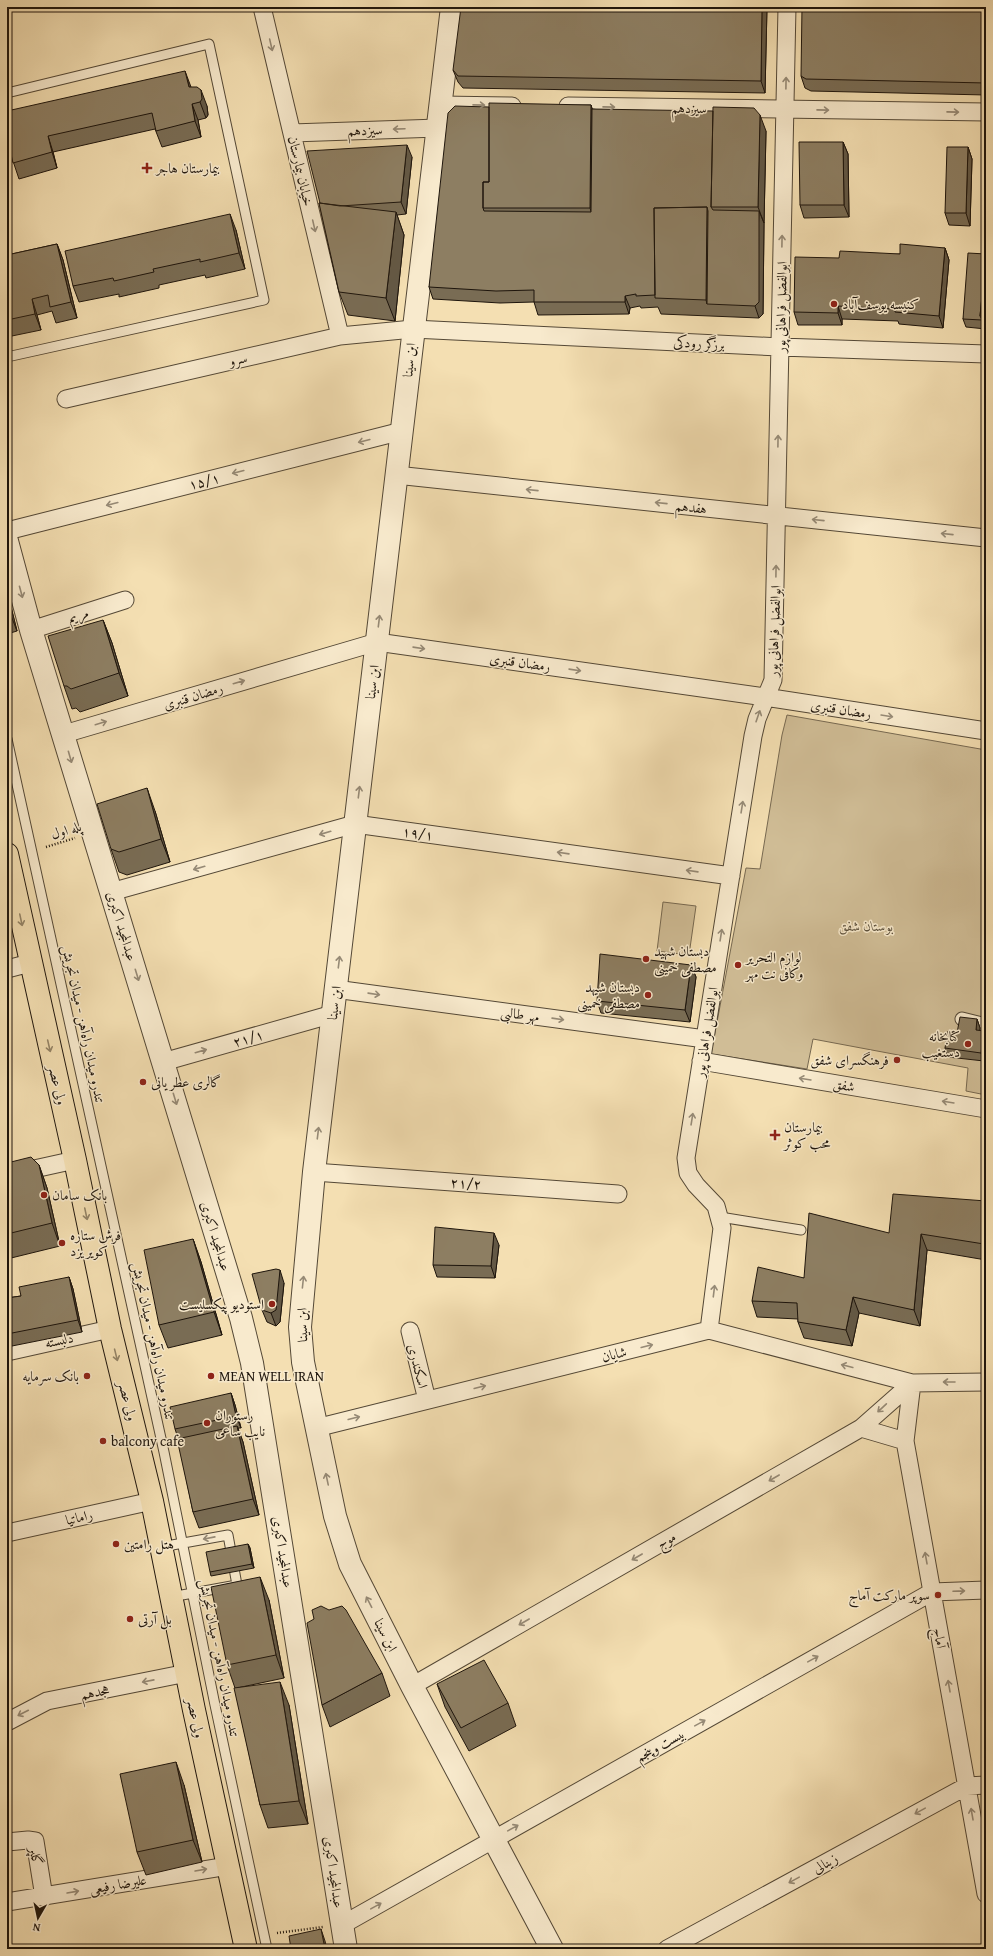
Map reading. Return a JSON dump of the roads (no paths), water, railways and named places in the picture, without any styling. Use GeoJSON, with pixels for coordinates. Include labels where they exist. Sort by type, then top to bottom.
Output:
{"type":"FeatureCollection","features":[{"type":"Feature","properties":{"kind":"main road","name":"ولی عصر"},"geometry":{"type":"LineString","coordinates":[[7,854],[75,1160],[110,1329],[152,1501],[246,1949]]}},
{"type":"Feature","properties":{"kind":"street","name":"خیابان بیمارستان"},"geometry":{"type":"LineString","coordinates":[[262,7],[340,336]]}},
{"type":"Feature","properties":{"kind":"street","name":"ابن سینا"},"geometry":{"type":"LineString","coordinates":[[452,7],[314,1172],[300,1327],[303,1362],[316,1428],[335,1516],[350,1564],[412,1686],[552,1949]]}},
{"type":"Feature","properties":{"kind":"street","name":"ابوالفضل فراهانی پور"},"geometry":{"type":"LineString","coordinates":[[709,1330],[722,1228],[716,1206],[696,1185],[688,1173],[686,1158],[753,736],[757,719],[773,680],[787,7]]}},
{"type":"Feature","properties":{"kind":"street"},"geometry":{"type":"LineString","coordinates":[[440,104],[526,106]]}},
{"type":"Feature","properties":{"kind":"street","name":"سیزدهم"},"geometry":{"type":"LineString","coordinates":[[550,106],[986,112]]}},
{"type":"Feature","properties":{"kind":"street","name":"سیزدهم"},"geometry":{"type":"LineString","coordinates":[[292,133],[438,128]]}},
{"type":"Feature","properties":{"kind":"street","name":"برزگر رودکی"},"geometry":{"type":"LineString","coordinates":[[413,329],[780,347],[986,354]]}},
{"type":"Feature","properties":{"kind":"street","name":"سرو"},"geometry":{"type":"LineString","coordinates":[[66,399],[340,336],[413,329]]}},
{"type":"Feature","properties":{"kind":"street","name":"۱۵/۱"},"geometry":{"type":"LineString","coordinates":[[7,531],[402,431]]}},
{"type":"Feature","properties":{"kind":"street","name":"هفدهم"},"geometry":{"type":"LineString","coordinates":[[396,475],[986,538]]}},
{"type":"Feature","properties":{"kind":"street","name":"عبدالمجید اکبری"},"geometry":{"type":"LineString","coordinates":[[7,541],[31,630],[64,734],[92,832],[241,1318],[252,1363],[329,1834],[346,1949]]}},
{"type":"Feature","properties":{"kind":"street","name":"مریم"},"geometry":{"type":"LineString","coordinates":[[31,630],[125,600]]}},
{"type":"Feature","properties":{"kind":"street","name":"رمضان قنبری"},"geometry":{"type":"LineString","coordinates":[[64,734],[377,642],[765,697],[986,732]]}},
{"type":"Feature","properties":{"kind":"street","name":"۱۹/۱"},"geometry":{"type":"LineString","coordinates":[[111,892],[355,824],[731,876]]}},
{"type":"Feature","properties":{"kind":"street"},"geometry":{"type":"LineString","coordinates":[[7,968],[30,963]]}},
{"type":"Feature","properties":{"kind":"street","name":"مهر طالبی"},"geometry":{"type":"LineString","coordinates":[[336,989],[705,1039]]}},
{"type":"Feature","properties":{"kind":"street","name":"۲۱/۱"},"geometry":{"type":"LineString","coordinates":[[163,1062],[333,1014]]}},
{"type":"Feature","properties":{"kind":"street"},"geometry":{"type":"LineString","coordinates":[[962,1019],[986,1025]]}},
{"type":"Feature","properties":{"kind":"street","name":"شفق"},"geometry":{"type":"LineString","coordinates":[[702,1061],[986,1108]]}},
{"type":"Feature","properties":{"kind":"street"},"geometry":{"type":"LineString","coordinates":[[7,1175],[75,1160]]}},
{"type":"Feature","properties":{"kind":"street","name":"۲۱/۲"},"geometry":{"type":"LineString","coordinates":[[314,1172],[618,1194]]}},
{"type":"Feature","properties":{"kind":"street","name":"دلبسته"},"geometry":{"type":"LineString","coordinates":[[7,1352],[110,1329]]}},
{"type":"Feature","properties":{"kind":"street","name":"شایان"},"geometry":{"type":"LineString","coordinates":[[316,1428],[709,1330],[912,1382],[986,1382]]}},
{"type":"Feature","properties":{"kind":"street","name":"اسکندری"},"geometry":{"type":"LineString","coordinates":[[410,1331],[427,1400]]}},
{"type":"Feature","properties":{"kind":"street","name":"موج"},"geometry":{"type":"LineString","coordinates":[[412,1686],[861,1428],[912,1382]]}},
{"type":"Feature","properties":{"kind":"street","name":"آماج"},"geometry":{"type":"LineString","coordinates":[[912,1382],[905,1441],[986,1894]]}},
{"type":"Feature","properties":{"kind":"street"},"geometry":{"type":"LineString","coordinates":[[861,1428],[905,1441]]}},
{"type":"Feature","properties":{"kind":"street","name":"راماتیا"},"geometry":{"type":"LineString","coordinates":[[7,1533],[152,1501]]}},
{"type":"Feature","properties":{"kind":"street","name":"بیست وپنجم"},"geometry":{"type":"LineString","coordinates":[[342,1925],[932,1592],[986,1590]]}},
{"type":"Feature","properties":{"kind":"street","name":"هجدهم"},"geometry":{"type":"LineString","coordinates":[[7,1722],[47,1701],[187,1673]]}},
{"type":"Feature","properties":{"kind":"street","name":"زینالی"},"geometry":{"type":"LineString","coordinates":[[667,1949],[967,1786],[986,1786]]}},
{"type":"Feature","properties":{"kind":"street","name":"گلپر"},"geometry":{"type":"LineString","coordinates":[[7,1842],[28,1840],[35,1841],[44,1897]]}},
{"type":"Feature","properties":{"kind":"street","name":"علیرضا رفیعی"},"geometry":{"type":"LineString","coordinates":[[7,1902],[228,1866]]}},
{"type":"Feature","properties":{"kind":"lane"},"geometry":{"type":"LineString","coordinates":[[7,93],[209,44],[264,300],[7,357]]}},
{"type":"Feature","properties":{"kind":"lane","name":"تندرو میدان راه‌آهن - میدان تجریش"},"geometry":{"type":"LineString","coordinates":[[7,740],[183,1543],[267,1949]]}},
{"type":"Feature","properties":{"kind":"lane"},"geometry":{"type":"LineString","coordinates":[[720,1217],[801,1230]]}},
{"type":"Feature","properties":{"kind":"lane"},"geometry":{"type":"LineString","coordinates":[[161,1547],[228,1535],[238,1585],[171,1597]]}},
{"type":"Feature","properties":{"kind":"place","name":"بیمارستان هاجر"},"geometry":{"type":"Point","coordinates":[147,168]}},
{"type":"Feature","properties":{"kind":"place","name":"کنیسه یوسف‌آباد"},"geometry":{"type":"Point","coordinates":[834,304]}},
{"type":"Feature","properties":{"kind":"place","name":"دبستان شهید مصطفی خمینی"},"geometry":{"type":"Point","coordinates":[646,959]}},
{"type":"Feature","properties":{"kind":"place","name":"لوازم التحریر وکافی نت مهر"},"geometry":{"type":"Point","coordinates":[738,965]}},
{"type":"Feature","properties":{"kind":"place","name":"دبستان شیهد مصطفی خمینی"},"geometry":{"type":"Point","coordinates":[648,995]}},
{"type":"Feature","properties":{"kind":"place","name":"کتابخانه دستغیب"},"geometry":{"type":"Point","coordinates":[968,1044]}},
{"type":"Feature","properties":{"kind":"place","name":"فرهنگسرای شفق"},"geometry":{"type":"Point","coordinates":[897,1060]}},
{"type":"Feature","properties":{"kind":"place","name":"گالری عطر یانی"},"geometry":{"type":"Point","coordinates":[143,1082]}},
{"type":"Feature","properties":{"kind":"place","name":"بیمارستان محب کوثر"},"geometry":{"type":"Point","coordinates":[775,1135]}},
{"type":"Feature","properties":{"kind":"place","name":"بانک سامان"},"geometry":{"type":"Point","coordinates":[44,1195]}},
{"type":"Feature","properties":{"kind":"place","name":"فرش ستاره کویر یزد"},"geometry":{"type":"Point","coordinates":[62,1243]}},
{"type":"Feature","properties":{"kind":"place","name":"استودیو پیکسلیست"},"geometry":{"type":"Point","coordinates":[272,1304]}},
{"type":"Feature","properties":{"kind":"place","name":"بانک سرمایه"},"geometry":{"type":"Point","coordinates":[87,1376]}},
{"type":"Feature","properties":{"kind":"place","name":"MEAN WELL IRAN"},"geometry":{"type":"Point","coordinates":[211,1376]}},
{"type":"Feature","properties":{"kind":"place","name":"رستوران نایب ساعی"},"geometry":{"type":"Point","coordinates":[207,1423]}},
{"type":"Feature","properties":{"kind":"place","name":"balcony cafe"},"geometry":{"type":"Point","coordinates":[103,1441]}},
{"type":"Feature","properties":{"kind":"place","name":"هتل رامتین"},"geometry":{"type":"Point","coordinates":[116,1544]}},
{"type":"Feature","properties":{"kind":"place","name":"سوپر مارکت آماج"},"geometry":{"type":"Point","coordinates":[938,1595]}},
{"type":"Feature","properties":{"kind":"place","name":"بل آرتی"},"geometry":{"type":"Point","coordinates":[130,1619]}},
{"type":"Feature","properties":{"kind":"park label","name":"بوستان شفق"},"geometry":{"type":"Point","coordinates":[866,926]}}]}
